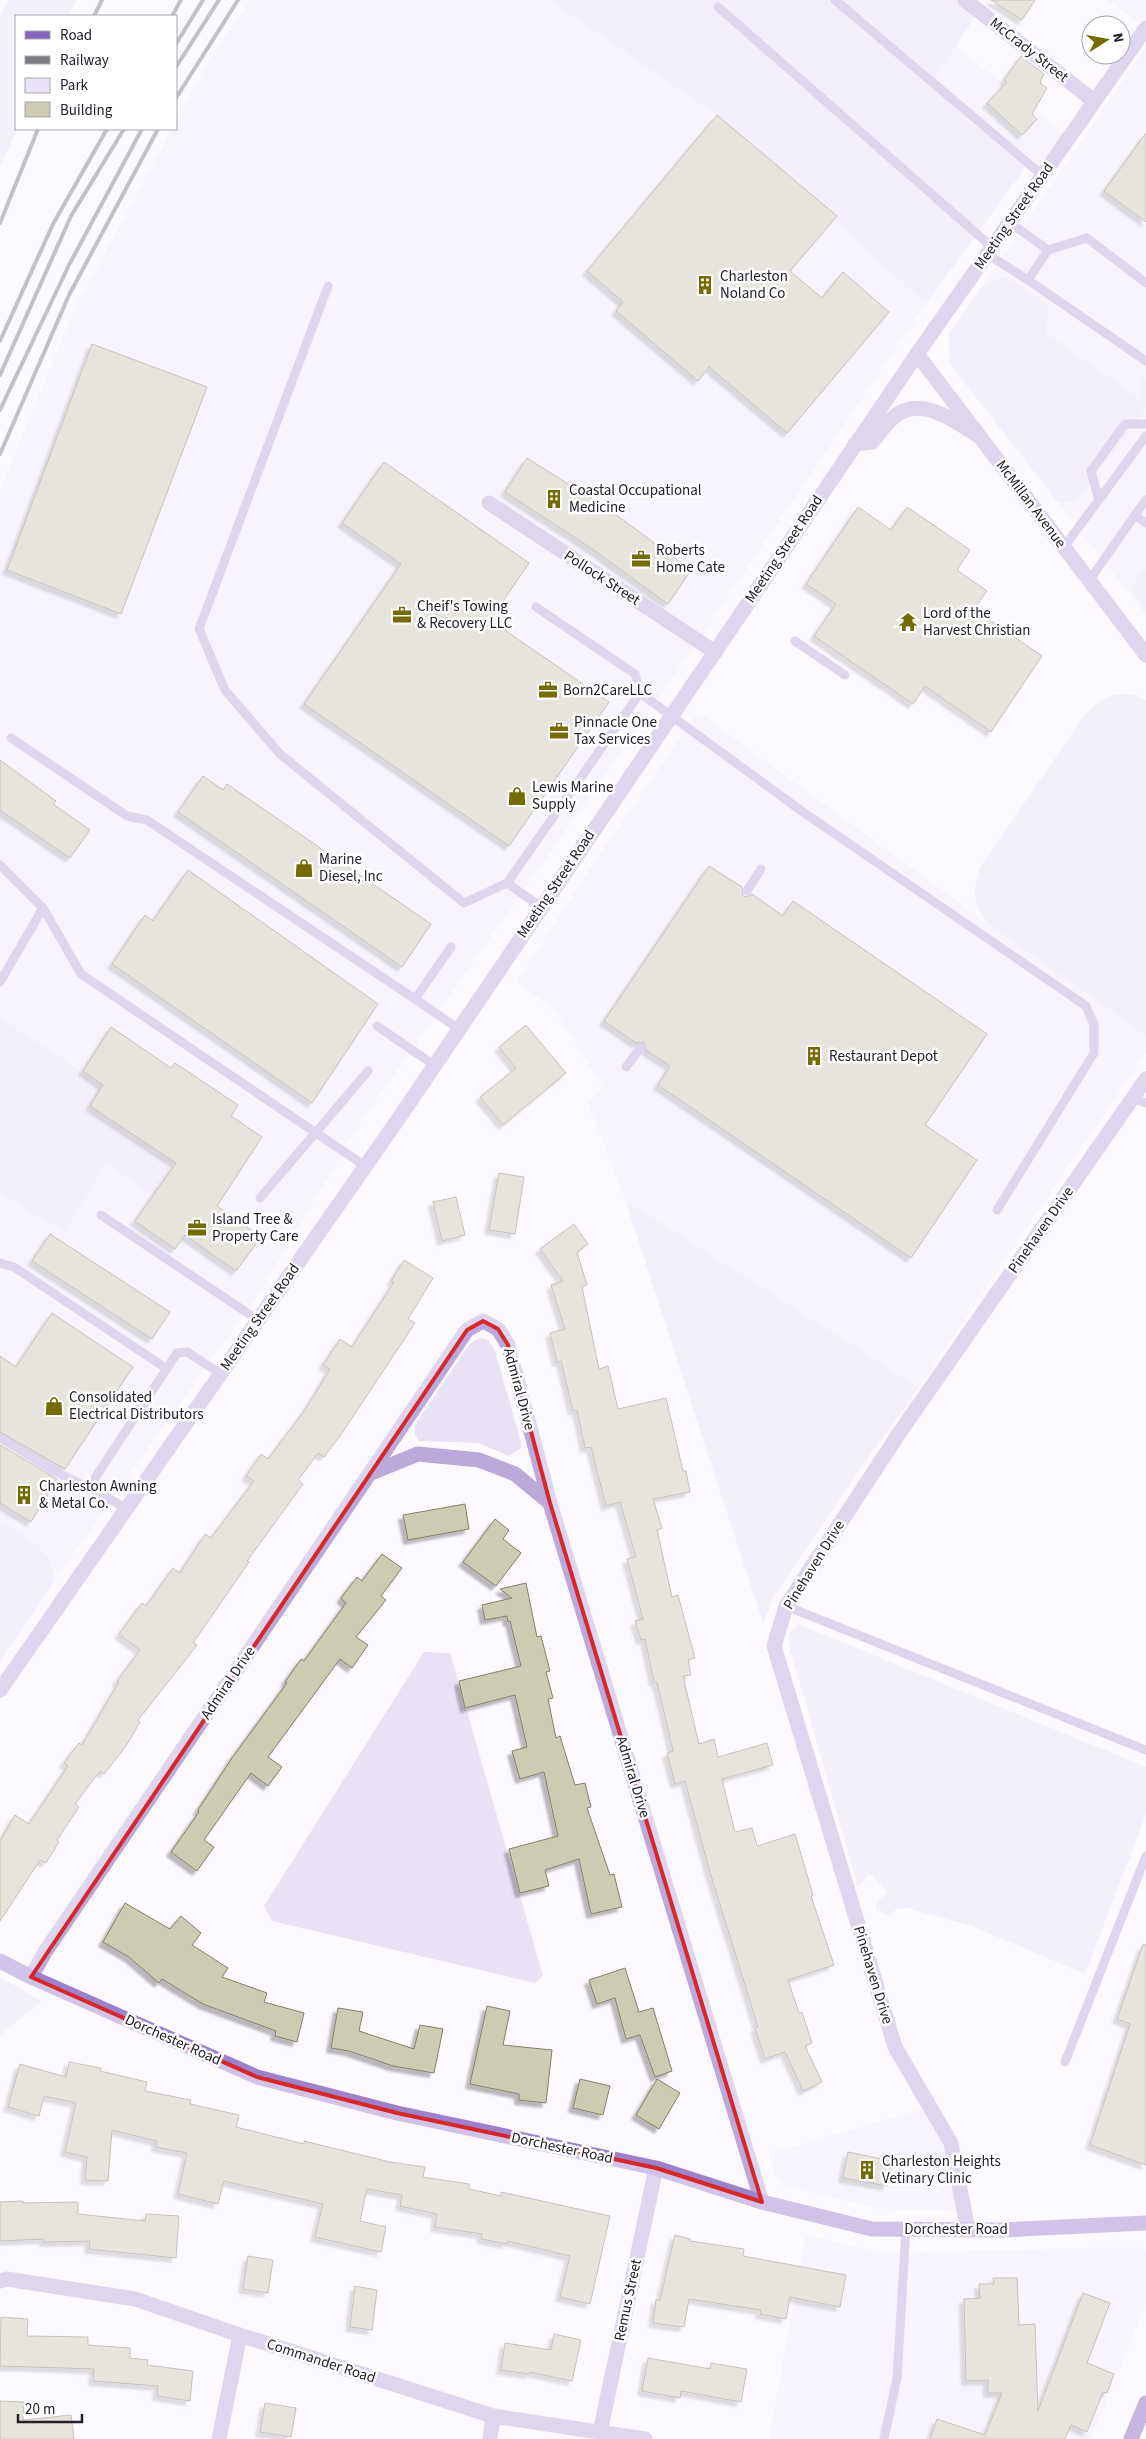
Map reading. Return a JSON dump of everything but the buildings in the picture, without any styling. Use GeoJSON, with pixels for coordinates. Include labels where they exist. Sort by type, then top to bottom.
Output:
{"type":"FeatureCollection","features":[{"type":"Feature","properties":{"kind":"main road","name":"Dorchester Road"},"geometry":{"type":"LineString","coordinates":[[0,1960],[31,1976],[257,2077],[397,2113],[656,2168],[762,2202],[872,2229],[968,2230],[1146,2223]]}},
{"type":"Feature","properties":{"kind":"main road"},"geometry":{"type":"LineString","coordinates":[[1131,2439],[1146,2403]]}},
{"type":"Feature","properties":{"kind":"street","name":"McCrady Street"},"geometry":{"type":"LineString","coordinates":[[965,0],[1094,100]]}},
{"type":"Feature","properties":{"kind":"street","name":"Meeting Street Road"},"geometry":{"type":"LineString","coordinates":[[0,1690],[365,1166],[917,354],[1146,28]]}},
{"type":"Feature","properties":{"kind":"street","name":"McMillan Avenue"},"geometry":{"type":"LineString","coordinates":[[917,354],[1146,655]]}},
{"type":"Feature","properties":{"kind":"street"},"geometry":{"type":"LineString","coordinates":[[855,444],[872,442],[894,417],[913,408],[930,409],[979,436]]}},
{"type":"Feature","properties":{"kind":"street","name":"Pollock Street"},"geometry":{"type":"LineString","coordinates":[[489,503],[714,652]]}},
{"type":"Feature","properties":{"kind":"street","name":"Pinehaven Drive"},"geometry":{"type":"LineString","coordinates":[[968,2230],[951,2144],[895,2047],[774,1646],[786,1606],[900,1432],[1139,1100],[1146,1079]]}},
{"type":"Feature","properties":{"kind":"street","name":"Admiral Drive"},"geometry":{"type":"LineString","coordinates":[[31,1976],[45,1952],[467,1330],[483,1321],[498,1329],[508,1345],[550,1503],[762,2202]]}},
{"type":"Feature","properties":{"kind":"street"},"geometry":{"type":"LineString","coordinates":[[371,1473],[418,1454],[479,1460],[516,1474],[550,1503]]}},
{"type":"Feature","properties":{"kind":"street","name":"Remus Street"},"geometry":{"type":"LineString","coordinates":[[600,2432],[656,2168]]}},
{"type":"Feature","properties":{"kind":"street","name":"Commander Road"},"geometry":{"type":"LineString","coordinates":[[0,2281],[7,2279],[135,2299],[240,2335],[493,2416],[644,2439]]}},
{"type":"Feature","properties":{"kind":"street"},"geometry":{"type":"LineString","coordinates":[[219,2439],[240,2335]]}},
{"type":"Feature","properties":{"kind":"street"},"geometry":{"type":"LineString","coordinates":[[490,2439],[493,2416]]}},
{"type":"Feature","properties":{"kind":"lane"},"geometry":{"type":"LineString","coordinates":[[835,0],[1042,175]]}},
{"type":"Feature","properties":{"kind":"lane"},"geometry":{"type":"LineString","coordinates":[[718,7],[989,251],[1146,362]]}},
{"type":"Feature","properties":{"kind":"lane"},"geometry":{"type":"LineString","coordinates":[[1009,222],[1048,250]]}},
{"type":"Feature","properties":{"kind":"lane"},"geometry":{"type":"LineString","coordinates":[[1028,280],[1048,250],[1087,238],[1146,283]]}},
{"type":"Feature","properties":{"kind":"lane"},"geometry":{"type":"LineString","coordinates":[[328,286],[199,629],[225,690],[280,754],[464,903],[507,882],[640,693]]}},
{"type":"Feature","properties":{"kind":"lane"},"geometry":{"type":"LineString","coordinates":[[1099,500],[1091,471],[1125,424],[1146,424]]}},
{"type":"Feature","properties":{"kind":"lane"},"geometry":{"type":"LineString","coordinates":[[1064,547],[1146,436]]}},
{"type":"Feature","properties":{"kind":"lane"},"geometry":{"type":"LineString","coordinates":[[1089,580],[1146,500]]}},
{"type":"Feature","properties":{"kind":"lane"},"geometry":{"type":"LineString","coordinates":[[1136,515],[1146,523]]}},
{"type":"Feature","properties":{"kind":"lane"},"geometry":{"type":"LineString","coordinates":[[536,607],[635,674],[640,693],[803,812],[1086,1006],[1094,1025],[1094,1053],[997,1210]]}},
{"type":"Feature","properties":{"kind":"lane"},"geometry":{"type":"LineString","coordinates":[[795,641],[845,675]]}},
{"type":"Feature","properties":{"kind":"lane"},"geometry":{"type":"LineString","coordinates":[[11,738],[127,816],[147,820],[459,1029]]}},
{"type":"Feature","properties":{"kind":"lane"},"geometry":{"type":"LineString","coordinates":[[0,865],[42,908],[81,974],[365,1166]]}},
{"type":"Feature","properties":{"kind":"lane"},"geometry":{"type":"LineString","coordinates":[[747,891],[761,869]]}},
{"type":"Feature","properties":{"kind":"lane"},"geometry":{"type":"LineString","coordinates":[[507,882],[541,907]]}},
{"type":"Feature","properties":{"kind":"lane"},"geometry":{"type":"LineString","coordinates":[[0,982],[42,908]]}},
{"type":"Feature","properties":{"kind":"lane"},"geometry":{"type":"LineString","coordinates":[[415,999],[451,948]]}},
{"type":"Feature","properties":{"kind":"lane"},"geometry":{"type":"LineString","coordinates":[[377,1026],[434,1065]]}},
{"type":"Feature","properties":{"kind":"lane"},"geometry":{"type":"LineString","coordinates":[[626,1067],[641,1047]]}},
{"type":"Feature","properties":{"kind":"lane"},"geometry":{"type":"LineString","coordinates":[[260,1198],[314,1132],[368,1071]]}},
{"type":"Feature","properties":{"kind":"lane"},"geometry":{"type":"LineString","coordinates":[[101,1215],[258,1320]]}},
{"type":"Feature","properties":{"kind":"lane"},"geometry":{"type":"LineString","coordinates":[[0,1263],[14,1267],[167,1369]]}},
{"type":"Feature","properties":{"kind":"lane"},"geometry":{"type":"LineString","coordinates":[[94,1490],[95,1478],[177,1353],[187,1352],[220,1374]]}},
{"type":"Feature","properties":{"kind":"lane"},"geometry":{"type":"LineString","coordinates":[[0,1438],[54,1471],[94,1490],[127,1509]]}},
{"type":"Feature","properties":{"kind":"lane"},"geometry":{"type":"LineString","coordinates":[[786,1606],[1146,1750]]}},
{"type":"Feature","properties":{"kind":"lane"},"geometry":{"type":"LineString","coordinates":[[1065,2062],[1146,1856]]}},
{"type":"Feature","properties":{"kind":"lane"},"geometry":{"type":"LineString","coordinates":[[884,2439],[897,2378],[906,2229]]}},
{"type":"Feature","properties":{"kind":"highlighted area"},"geometry":{"type":"Polygon","coordinates":[[[483,1321],[498,1329],[508,1345],[550,1503],[762,2202],[656,2168],[397,2113],[257,2077],[31,1977],[467,1330],[483,1321]]]}},
{"type":"Feature","properties":{"kind":"shaded area"},"geometry":{"type":"Polygon","coordinates":[[[250,0],[548,0],[717,115],[837,216],[926,304],[666,688],[362,1120],[258,1296],[169,1418],[54,1582],[56,1571],[49,1556],[32,1542],[0,1522],[0,490],[74,310],[171,130],[178,130],[178,117],[212,55],[250,0]]]}},
{"type":"Feature","properties":{"kind":"shaded area"},"geometry":{"type":"Polygon","coordinates":[[[1107,0],[1146,0],[1146,27],[1107,0]]]}},
{"type":"Feature","properties":{"kind":"shaded area"},"geometry":{"type":"Polygon","coordinates":[[[956,46],[1069,137],[1042,175],[932,82],[956,46]]]}},
{"type":"Feature","properties":{"kind":"shaded area"},"geometry":{"type":"Polygon","coordinates":[[[1146,47],[1146,615],[950,364],[949,334],[1146,47]]]}},
{"type":"Feature","properties":{"kind":"shaded area"},"geometry":{"type":"Polygon","coordinates":[[[698,712],[987,923],[1146,1036],[1146,1053],[919,1387],[625,1200],[588,1103],[603,1088],[555,1011],[517,981],[595,861],[698,712]]]}},
{"type":"Feature","properties":{"kind":"shaded area"},"geometry":{"type":"Polygon","coordinates":[[[929,2107],[951,2143],[964,2209],[921,2211],[875,2208],[788,2187],[778,2181],[768,2154],[929,2107]]]}},
{"type":"Feature","properties":{"kind":"shaded area"},"geometry":{"type":"Polygon","coordinates":[[[806,2235],[884,2253],[1129,2247],[1146,2249],[1146,2303],[1091,2439],[769,2439],[806,2235]]]}},
{"type":"Feature","properties":{"kind":"green space"},"geometry":{"type":"Polygon","coordinates":[[[9,0],[77,0],[69,15],[15,15],[15,130],[17,130],[0,167],[0,17],[9,0]]]}},
{"type":"Feature","properties":{"kind":"green space"},"geometry":{"type":"Polygon","coordinates":[[[548,0],[965,0],[979,11],[932,82],[1028,164],[926,304],[717,115],[548,0]]]}},
{"type":"Feature","properties":{"kind":"green space"},"geometry":{"type":"Polygon","coordinates":[[[1002,277],[1023,287],[1048,306],[1046,333],[1139,398],[1141,378],[1146,380],[1146,408],[1085,490],[1073,502],[1058,502],[950,364],[949,334],[981,287],[1002,277]]]}},
{"type":"Feature","properties":{"kind":"green space"},"geometry":{"type":"Polygon","coordinates":[[[1146,569],[1146,609],[1132,591],[1137,575],[1146,569]]]}},
{"type":"Feature","properties":{"kind":"green space"},"geometry":{"type":"Polygon","coordinates":[[[1120,694],[1135,695],[1146,700],[1146,1036],[987,923],[975,897],[980,868],[1081,720],[1098,702],[1120,694]]]}},
{"type":"Feature","properties":{"kind":"green space"},"geometry":{"type":"Polygon","coordinates":[[[0,1018],[103,1085],[90,1106],[174,1162],[153,1196],[106,1162],[65,1233],[0,1193],[0,1018]]]}},
{"type":"Feature","properties":{"kind":"green space"},"geometry":{"type":"Polygon","coordinates":[[[625,1200],[919,1387],[871,1453],[773,1598],[763,1623],[625,1200]]]}},
{"type":"Feature","properties":{"kind":"green space"},"geometry":{"type":"Polygon","coordinates":[[[483,1338],[489,1341],[495,1351],[521,1442],[521,1448],[509,1456],[478,1443],[419,1441],[415,1434],[415,1425],[468,1346],[475,1340],[483,1338]]]}},
{"type":"Feature","properties":{"kind":"green space"},"geometry":{"type":"Polygon","coordinates":[[[0,1522],[29,1539],[45,1553],[54,1571],[54,1582],[0,1661],[0,1522]]]}},
{"type":"Feature","properties":{"kind":"green space"},"geometry":{"type":"Polygon","coordinates":[[[798,1624],[1146,1767],[1146,1814],[1085,1974],[972,1926],[907,1908],[897,1909],[888,1915],[876,1910],[876,1904],[887,1891],[870,1874],[858,1887],[789,1645],[790,1633],[798,1624]]]}},
{"type":"Feature","properties":{"kind":"green space"},"geometry":{"type":"Polygon","coordinates":[[[424,1652],[450,1653],[543,1976],[535,1983],[272,1921],[264,1906],[424,1652]]]}},
{"type":"Feature","properties":{"kind":"green space"},"geometry":{"type":"Polygon","coordinates":[[[0,1977],[42,2001],[0,2035],[0,1977]]]}},
{"type":"Feature","properties":{"kind":"railway"},"geometry":{"type":"LineString","coordinates":[[94,15],[102,0]]}},
{"type":"Feature","properties":{"kind":"railway"},"geometry":{"type":"LineString","coordinates":[[173,15],[181,0]]}},
{"type":"Feature","properties":{"kind":"railway"},"geometry":{"type":"LineString","coordinates":[[178,41],[203,0]]}},
{"type":"Feature","properties":{"kind":"railway"},"geometry":{"type":"LineString","coordinates":[[178,64],[219,0]]}},
{"type":"Feature","properties":{"kind":"railway"},"geometry":{"type":"LineString","coordinates":[[178,95],[238,0]]}},
{"type":"Feature","properties":{"kind":"railway"},"geometry":{"type":"LineString","coordinates":[[0,223],[38,130]]}},
{"type":"Feature","properties":{"kind":"railway"},"geometry":{"type":"LineString","coordinates":[[0,341],[53,224],[106,130]]}},
{"type":"Feature","properties":{"kind":"railway"},"geometry":{"type":"LineString","coordinates":[[0,375],[71,216],[123,130]]}},
{"type":"Feature","properties":{"kind":"railway"},"geometry":{"type":"LineString","coordinates":[[0,410],[69,265],[141,130]]}},
{"type":"Feature","properties":{"kind":"railway"},"geometry":{"type":"LineString","coordinates":[[0,454],[69,295],[157,130]]}},
{"type":"Feature","properties":{"kind":"place","name":"Charleston Noland Co"},"geometry":{"type":"Point","coordinates":[705,285]}},
{"type":"Feature","properties":{"kind":"place","name":"Coastal Occupational Medicine"},"geometry":{"type":"Point","coordinates":[554,499]}},
{"type":"Feature","properties":{"kind":"place","name":"Roberts Home Cate"},"geometry":{"type":"Point","coordinates":[641,559]}},
{"type":"Feature","properties":{"kind":"place","name":"Cheif's Towing & Recovery LLC"},"geometry":{"type":"Point","coordinates":[402,615]}},
{"type":"Feature","properties":{"kind":"place","name":"Lord of the Harvest Christian"},"geometry":{"type":"Point","coordinates":[908,622]}},
{"type":"Feature","properties":{"kind":"place","name":"Born2CareLLC"},"geometry":{"type":"Point","coordinates":[548,690]}},
{"type":"Feature","properties":{"kind":"place","name":"Pinnacle One Tax Services"},"geometry":{"type":"Point","coordinates":[559,731]}},
{"type":"Feature","properties":{"kind":"place","name":"Lewis Marine Supply"},"geometry":{"type":"Point","coordinates":[517,796]}},
{"type":"Feature","properties":{"kind":"place","name":"Marine Diesel, Inc"},"geometry":{"type":"Point","coordinates":[304,868]}},
{"type":"Feature","properties":{"kind":"place","name":"Restaurant Depot"},"geometry":{"type":"Point","coordinates":[814,1056]}},
{"type":"Feature","properties":{"kind":"place","name":"Island Tree & Property Care"},"geometry":{"type":"Point","coordinates":[197,1228]}},
{"type":"Feature","properties":{"kind":"place","name":"Consolidated Electrical Distributors"},"geometry":{"type":"Point","coordinates":[54,1406]}},
{"type":"Feature","properties":{"kind":"place","name":"Charleston Awning & Metal Co."},"geometry":{"type":"Point","coordinates":[24,1495]}},
{"type":"Feature","properties":{"kind":"place","name":"Charleston Heights Vetinary Clinic"},"geometry":{"type":"Point","coordinates":[867,2170]}}]}
